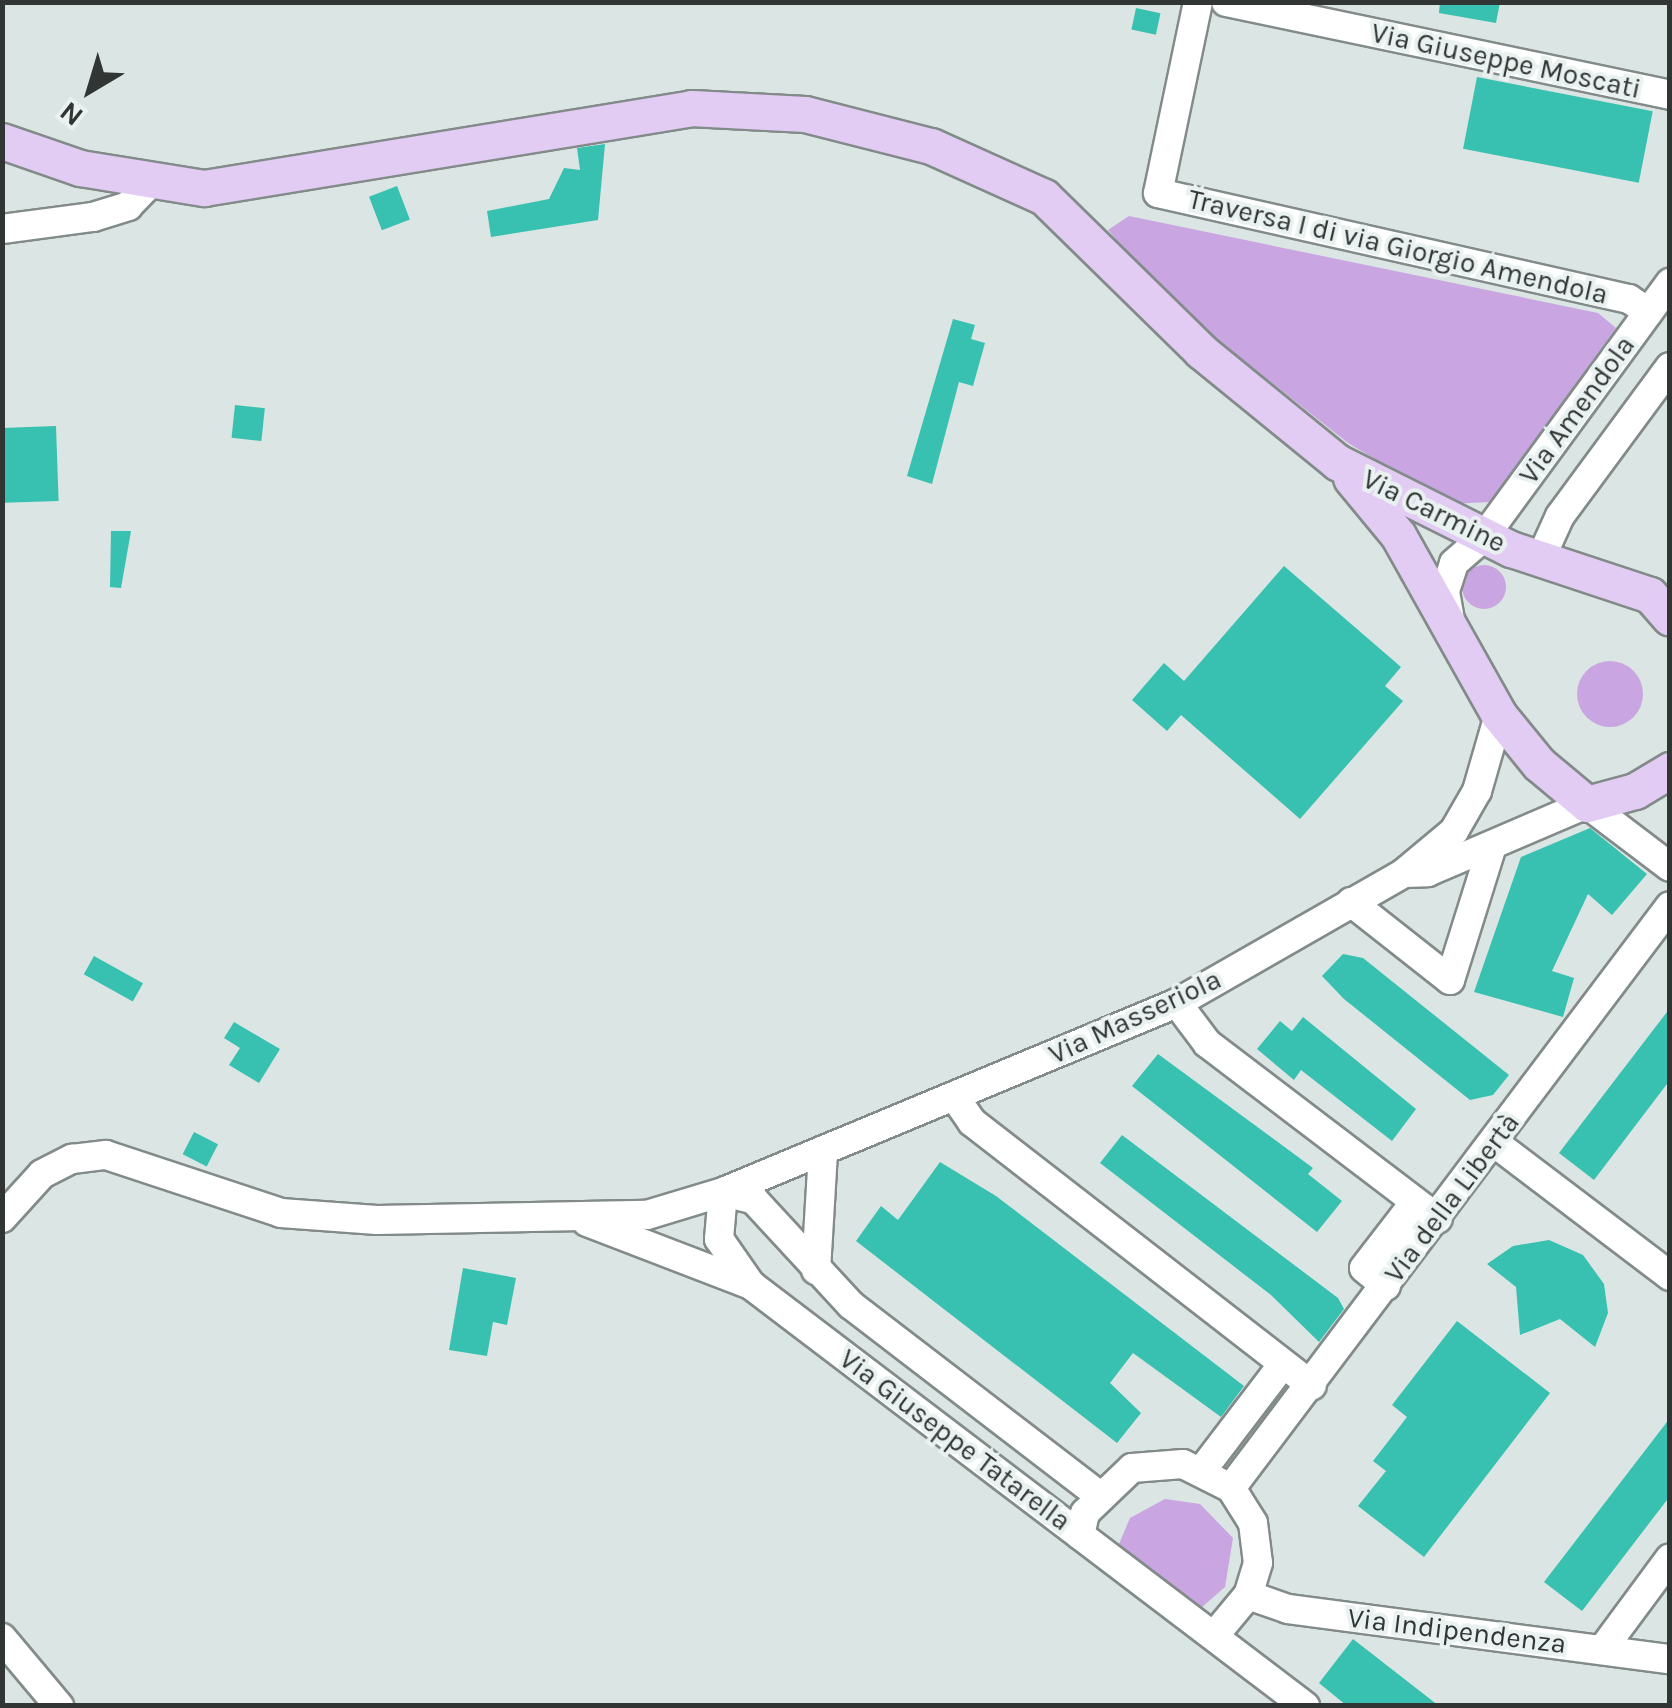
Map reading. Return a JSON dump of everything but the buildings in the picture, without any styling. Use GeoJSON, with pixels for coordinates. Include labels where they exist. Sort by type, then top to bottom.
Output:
{"type":"FeatureCollection","features":[{"type":"Feature","properties":{"kind":"main road"},"geometry":{"type":"LineString","coordinates":[[2,141],[150,183],[258,185],[595,118],[691,108],[805,114],[967,158],[1044,197],[1200,352],[1337,462]]}},
{"type":"Feature","properties":{"kind":"main road","name":"Via Carmine"},"geometry":{"type":"LineString","coordinates":[[1337,462],[1484,537],[1663,605]]}},
{"type":"Feature","properties":{"kind":"main road","name":"Via Carmine"},"geometry":{"type":"LineString","coordinates":[[1337,462],[1398,535],[1499,715],[1587,804]]}},
{"type":"Feature","properties":{"kind":"main road","name":"Via Masseriola"},"geometry":{"type":"LineString","coordinates":[[1587,804],[1635,791],[1670,770]]}},
{"type":"Feature","properties":{"kind":"street","name":"Traversa I di via Giorgio Amendola"},"geometry":{"type":"LineString","coordinates":[[1198,2],[1158,194],[1629,299],[1648,312]]}},
{"type":"Feature","properties":{"kind":"street","name":"Via Giuseppe Moscati"},"geometry":{"type":"LineString","coordinates":[[1226,2],[1670,95]]}},
{"type":"Feature","properties":{"kind":"street"},"geometry":{"type":"LineString","coordinates":[[2,228],[93,217],[128,206],[150,183]]}},
{"type":"Feature","properties":{"kind":"street","name":"Via Amendola"},"geometry":{"type":"LineString","coordinates":[[1452,630],[1446,591],[1454,562],[1484,537],[1670,283]]}},
{"type":"Feature","properties":{"kind":"street","name":"Via Amendola"},"geometry":{"type":"LineString","coordinates":[[1540,560],[1560,516],[1670,367]]}},
{"type":"Feature","properties":{"kind":"street"},"geometry":{"type":"LineString","coordinates":[[1404,873],[1454,831],[1478,791],[1499,715]]}},
{"type":"Feature","properties":{"kind":"street"},"geometry":{"type":"LineString","coordinates":[[1587,804],[1670,867]]}},
{"type":"Feature","properties":{"kind":"street","name":"Via Masseriola"},"geometry":{"type":"LineString","coordinates":[[2,1218],[42,1174],[72,1159],[106,1155],[281,1213],[582,1219],[648,1215],[724,1192],[956,1099],[1177,1004],[1404,873],[1428,872],[1587,804]]}},
{"type":"Feature","properties":{"kind":"street"},"geometry":{"type":"LineString","coordinates":[[1351,902],[1450,980],[1492,846]]}},
{"type":"Feature","properties":{"kind":"street","name":"Via della Libertà"},"geometry":{"type":"LineString","coordinates":[[1231,1488],[1438,1219],[1670,906]]}},
{"type":"Feature","properties":{"kind":"street"},"geometry":{"type":"LineString","coordinates":[[1177,1004],[1207,1043],[1438,1219]]}},
{"type":"Feature","properties":{"kind":"street"},"geometry":{"type":"LineString","coordinates":[[956,1099],[972,1122],[1312,1386]]}},
{"type":"Feature","properties":{"kind":"street"},"geometry":{"type":"LineString","coordinates":[[1495,1142],[1670,1276]]}},
{"type":"Feature","properties":{"kind":"street"},"geometry":{"type":"LineString","coordinates":[[803,1325],[826,1280],[823,1151]]}},
{"type":"Feature","properties":{"kind":"street"},"geometry":{"type":"LineString","coordinates":[[750,1286],[719,1238],[724,1192],[772,1215],[826,1280],[1099,1495]]}},
{"type":"Feature","properties":{"kind":"street"},"geometry":{"type":"LineString","coordinates":[[1386,1286],[1364,1268],[1415,1202]]}},
{"type":"Feature","properties":{"kind":"street","name":"Via Giuseppe Tatarella"},"geometry":{"type":"LineString","coordinates":[[582,1219],[750,1286],[1304,1706]]}},
{"type":"Feature","properties":{"kind":"street"},"geometry":{"type":"LineString","coordinates":[[1202,1469],[1283,1364]]}},
{"type":"Feature","properties":{"kind":"street"},"geometry":{"type":"LineString","coordinates":[[1080,1535],[1099,1495],[1132,1468],[1166,1461],[1202,1469],[1231,1488],[1252,1523],[1258,1562],[1248,1594],[1214,1636]]}},
{"type":"Feature","properties":{"kind":"street"},"geometry":{"type":"LineString","coordinates":[[1602,1650],[1670,1558]]}},
{"type":"Feature","properties":{"kind":"street","name":"Via Indipendenza"},"geometry":{"type":"LineString","coordinates":[[1248,1594],[1288,1609],[1670,1659]]}},
{"type":"Feature","properties":{"kind":"street"},"geometry":{"type":"LineString","coordinates":[[2,1638],[59,1706]]}},
{"type":"Feature","properties":{"kind":"shaded area"},"geometry":{"type":"Polygon","coordinates":[[[1129,216],[1598,313],[1616,328],[1491,502],[1449,504],[1348,443],[1174,306],[1108,230],[1129,216]]]}},
{"type":"Feature","properties":{"kind":"shaded area"},"geometry":{"type":"Polygon","coordinates":[[[1484,565],[1500,571],[1506,587],[1500,603],[1484,609],[1468,603],[1462,587],[1468,571],[1484,565]]]}},
{"type":"Feature","properties":{"kind":"shaded area"},"geometry":{"type":"Polygon","coordinates":[[[1610,661],[1633,671],[1643,694],[1633,717],[1610,727],[1587,717],[1577,694],[1587,671],[1610,661]]]}},
{"type":"Feature","properties":{"kind":"shaded area"},"geometry":{"type":"Polygon","coordinates":[[[1165,1499],[1200,1504],[1233,1538],[1225,1587],[1201,1608],[1119,1544],[1130,1518],[1165,1499]]]}}]}
